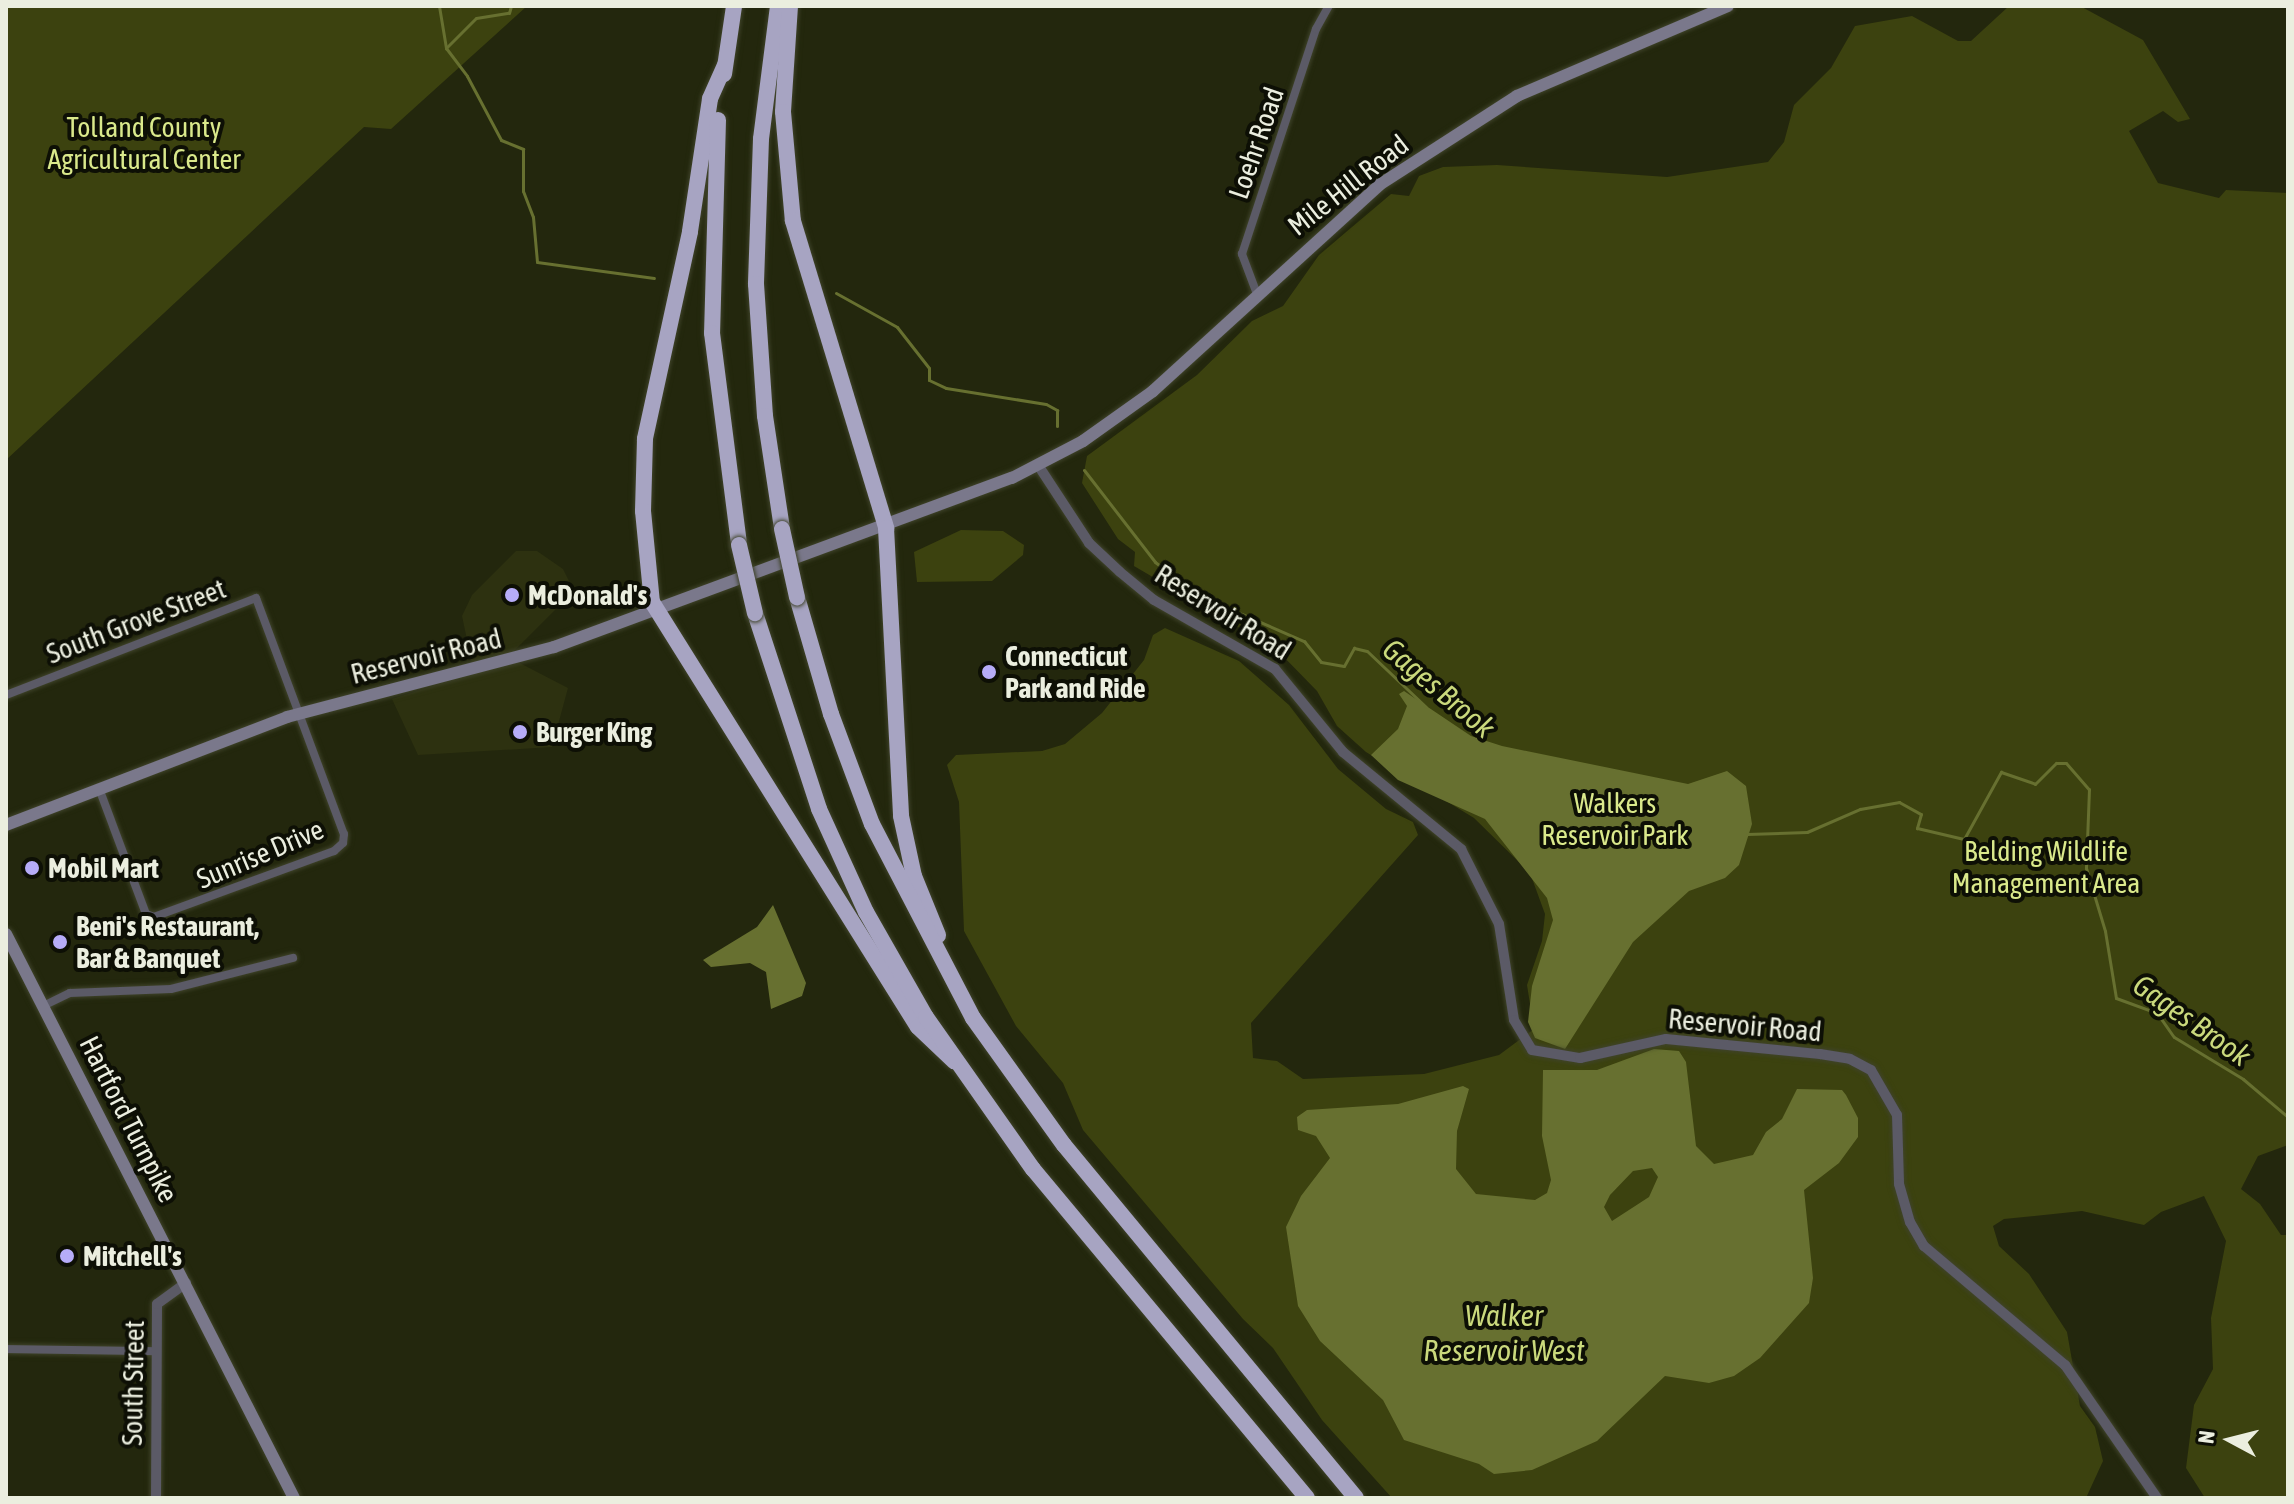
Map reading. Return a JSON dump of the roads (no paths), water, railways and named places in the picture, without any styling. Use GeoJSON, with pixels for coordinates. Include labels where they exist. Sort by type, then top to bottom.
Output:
{"type":"FeatureCollection","features":[{"type":"Feature","properties":{"kind":"highway"},"geometry":{"type":"LineString","coordinates":[[734,6],[713,188],[712,333],[739,545],[755,613],[796,748],[837,851],[887,951],[954,1061],[1041,1179],[1307,1498]]}},
{"type":"Feature","properties":{"kind":"highway"},"geometry":{"type":"LineString","coordinates":[[778,6],[762,128],[756,284],[764,404],[782,529],[797,597],[860,794],[948,975],[1006,1068],[1064,1145],[1356,1498]]}},
{"type":"Feature","properties":{"kind":"highway"},"geometry":{"type":"LineString","coordinates":[[790,6],[783,112],[793,221],[886,528],[901,816],[914,876],[944,948],[948,975]]}},
{"type":"Feature","properties":{"kind":"highway"},"geometry":{"type":"LineString","coordinates":[[725,65],[710,99],[690,232],[645,439],[643,511],[655,611],[918,1027],[954,1061]]}},
{"type":"Feature","properties":{"kind":"main road","name":"Mile Hill Road"},"geometry":{"type":"LineString","coordinates":[[1038,465],[1153,391],[1350,207],[1473,123],[1564,73],[1728,6]]}},
{"type":"Feature","properties":{"kind":"main road","name":"Reservoir Road"},"geometry":{"type":"LineString","coordinates":[[6,825],[99,787],[301,713],[517,659],[655,611],[886,528],[1038,465]]}},
{"type":"Feature","properties":{"kind":"main road","name":"Hartford Turnpike"},"geometry":{"type":"LineString","coordinates":[[6,934],[294,1498]]}},
{"type":"Feature","properties":{"kind":"street","name":"Loehr Road"},"geometry":{"type":"LineString","coordinates":[[1257,294],[1242,254],[1316,29],[1329,6]]}},
{"type":"Feature","properties":{"kind":"street","name":"Reservoir Road"},"geometry":{"type":"LineString","coordinates":[[1038,465],[1089,543],[1120,572],[1163,606],[1275,669],[1343,752],[1461,849],[1499,924],[1514,1020],[1532,1050],[1580,1058],[1666,1039],[1820,1054],[1850,1059],[1871,1070],[1897,1115],[1899,1184],[1910,1222],[1924,1246],[2065,1365],[2157,1498]]}},
{"type":"Feature","properties":{"kind":"street","name":"South Grove Street"},"geometry":{"type":"LineString","coordinates":[[6,695],[256,598],[301,713]]}},
{"type":"Feature","properties":{"kind":"street","name":"Sunrise Drive"},"geometry":{"type":"LineString","coordinates":[[99,787],[146,914],[165,917],[334,851],[343,843],[344,834],[301,713]]}},
{"type":"Feature","properties":{"kind":"street"},"geometry":{"type":"LineString","coordinates":[[43,1006],[70,993],[171,989],[293,958]]}},
{"type":"Feature","properties":{"kind":"street","name":"South Street"},"geometry":{"type":"LineString","coordinates":[[156,1498],[157,1304],[186,1283]]}},
{"type":"Feature","properties":{"kind":"street"},"geometry":{"type":"LineString","coordinates":[[6,1349],[155,1351]]}},
{"type":"Feature","properties":{"kind":"water"},"geometry":{"type":"Polygon","coordinates":[[[1404,691],[1471,736],[1502,746],[1688,784],[1727,771],[1746,786],[1752,824],[1739,865],[1725,878],[1689,891],[1633,942],[1565,1049],[1535,1038],[1528,1022],[1532,986],[1553,920],[1547,898],[1485,819],[1398,780],[1371,755],[1398,729],[1407,706],[1399,694],[1404,691]]]}},
{"type":"Feature","properties":{"kind":"water"},"geometry":{"type":"Polygon","coordinates":[[[773,905],[806,983],[802,996],[771,1009],[766,972],[750,963],[711,967],[703,960],[757,927],[773,905]]]}},
{"type":"Feature","properties":{"kind":"water","name":"Walker Reservoir West"},"geometry":{"type":"Polygon","coordinates":[[[1654,1049],[1679,1051],[1686,1062],[1696,1146],[1714,1164],[1753,1155],[1766,1132],[1782,1119],[1797,1089],[1842,1090],[1858,1118],[1858,1137],[1839,1163],[1804,1190],[1813,1278],[1809,1303],[1760,1358],[1734,1376],[1709,1383],[1665,1376],[1597,1441],[1532,1470],[1494,1474],[1479,1464],[1404,1440],[1383,1400],[1320,1341],[1298,1306],[1286,1227],[1301,1196],[1330,1158],[1316,1136],[1298,1130],[1297,1117],[1307,1110],[1398,1104],[1463,1086],[1469,1089],[1457,1131],[1456,1169],[1476,1194],[1535,1200],[1547,1193],[1551,1180],[1542,1136],[1543,1070],[1597,1070],[1654,1049]],[[1652,1168],[1633,1171],[1610,1195],[1604,1207],[1612,1221],[1649,1197],[1658,1177],[1652,1168]]]}},
{"type":"Feature","properties":{"kind":"waterway","name":"Gages Brook"},"geometry":{"type":"LineString","coordinates":[[439,6],[446,48],[467,76],[501,140],[523,149],[523,191],[533,217],[537,262],[654,278]]}},
{"type":"Feature","properties":{"kind":"waterway"},"geometry":{"type":"LineString","coordinates":[[446,48],[476,18],[509,13],[511,6]]}},
{"type":"Feature","properties":{"kind":"waterway","name":"Gages Brook"},"geometry":{"type":"LineString","coordinates":[[836,293],[897,327],[929,368],[929,380],[946,388],[1046,404],[1057,410],[1057,426]]}},
{"type":"Feature","properties":{"kind":"waterway","name":"Gages Brook"},"geometry":{"type":"LineString","coordinates":[[1084,470],[1155,562],[1198,595],[1304,641],[1321,662],[1344,666],[1354,648],[1367,651],[1426,707]]}},
{"type":"Feature","properties":{"kind":"waterway","name":"Gages Brook"},"geometry":{"type":"LineString","coordinates":[[1747,834],[1807,832],[1860,809],[1899,802],[1921,814],[1917,828],[1964,839],[2001,772],[2035,784],[2056,763],[2066,763],[2089,789],[2086,868],[2105,931],[2116,998],[2157,1013],[2174,1037],[2243,1079],[2288,1117]]}},
{"type":"Feature","properties":{"kind":"place","name":"McDonald's"},"geometry":{"type":"Point","coordinates":[512,595]}},
{"type":"Feature","properties":{"kind":"place","name":"Connecticut Park and Ride"},"geometry":{"type":"Point","coordinates":[989,672]}},
{"type":"Feature","properties":{"kind":"place","name":"Burger King"},"geometry":{"type":"Point","coordinates":[520,732]}},
{"type":"Feature","properties":{"kind":"place","name":"Mobil Mart"},"geometry":{"type":"Point","coordinates":[32,868]}},
{"type":"Feature","properties":{"kind":"place","name":"Beni's Restaurant, Bar & Banquet"},"geometry":{"type":"Point","coordinates":[60,942]}},
{"type":"Feature","properties":{"kind":"place","name":"Mitchell's"},"geometry":{"type":"Point","coordinates":[67,1256]}},
{"type":"Feature","properties":{"kind":"park label","name":"Tolland County Agricultural Center"},"geometry":{"type":"Point","coordinates":[144,143]}},
{"type":"Feature","properties":{"kind":"park label","name":"Walkers Reservoir Park"},"geometry":{"type":"Point","coordinates":[1615,819]}},
{"type":"Feature","properties":{"kind":"park label","name":"Belding Wildlife Management Area"},"geometry":{"type":"Point","coordinates":[2046,867]}}]}
